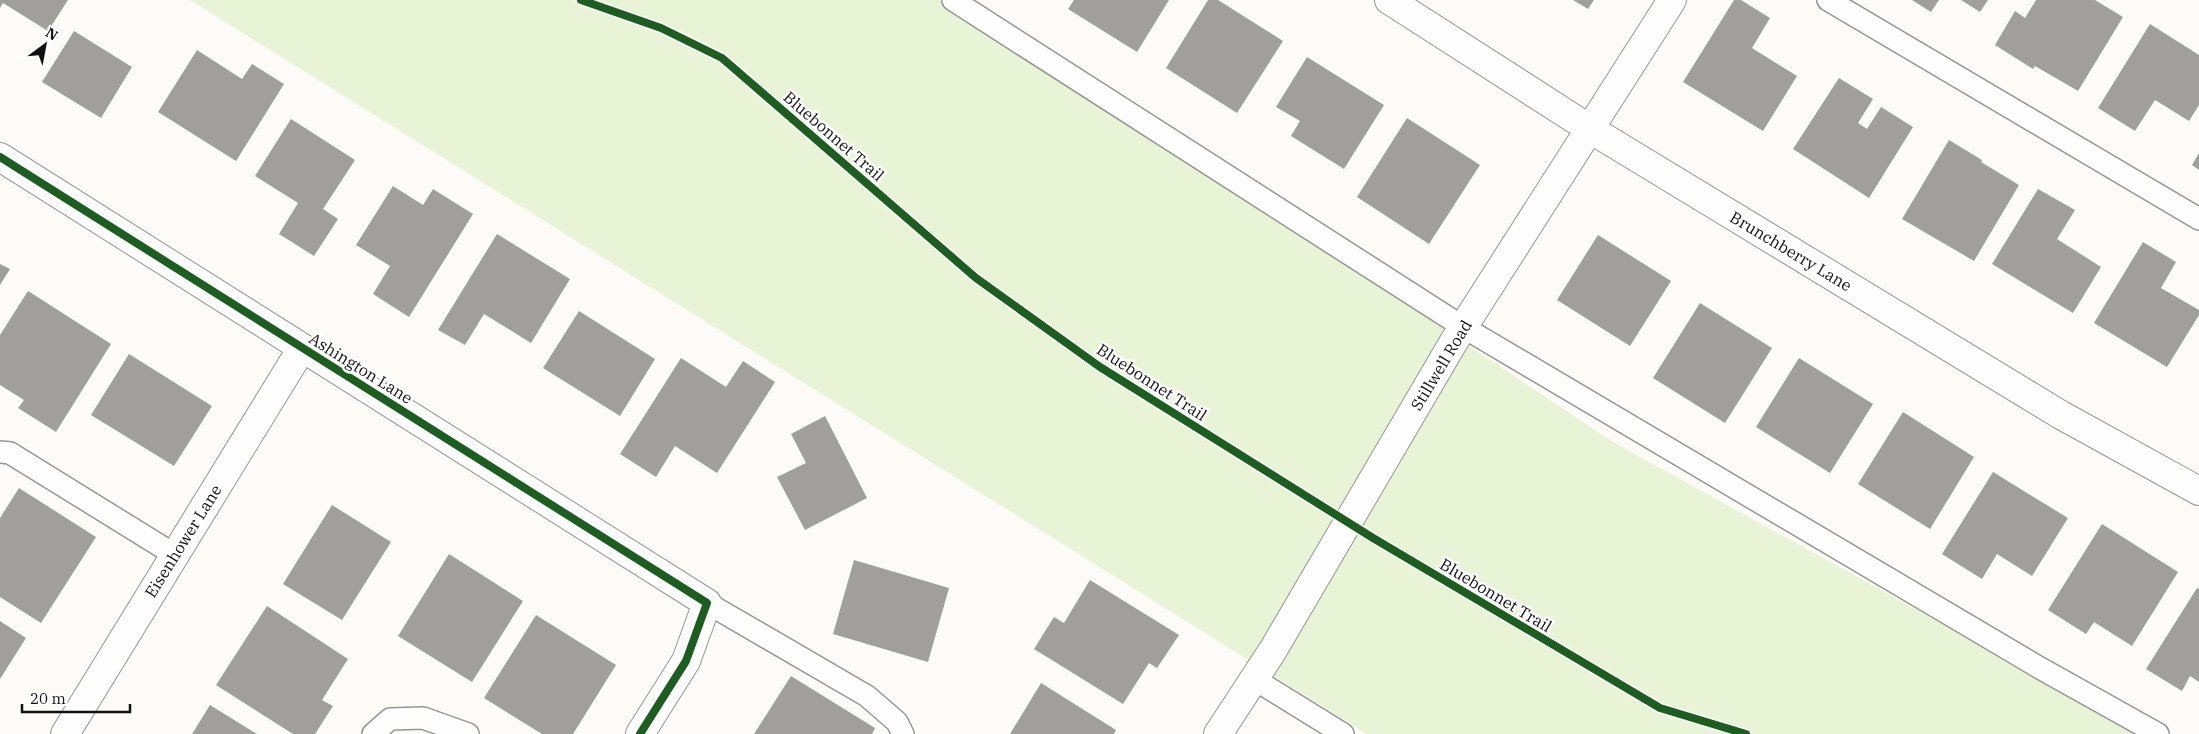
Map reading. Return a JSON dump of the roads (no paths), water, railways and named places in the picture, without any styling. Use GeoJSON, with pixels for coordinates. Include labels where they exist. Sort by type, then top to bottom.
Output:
{"type":"FeatureCollection","features":[{"type":"Feature","properties":{"kind":"street","name":"Brunchberry Lane"},"geometry":{"type":"LineString","coordinates":[[1389,0],[1590,128],[2061,416],[2199,491]]}},
{"type":"Feature","properties":{"kind":"street","name":"Stillwell Road"},"geometry":{"type":"LineString","coordinates":[[1218,734],[1254,679],[1349,522],[1462,328],[1672,0]]}},
{"type":"Feature","properties":{"kind":"street","name":"Ashington Lane"},"geometry":{"type":"LineString","coordinates":[[0,158],[707,603]]}},
{"type":"Feature","properties":{"kind":"street","name":"Eisenhower Lane"},"geometry":{"type":"LineString","coordinates":[[65,734],[302,348]]}},
{"type":"Feature","properties":{"kind":"street"},"geometry":{"type":"LineString","coordinates":[[640,734],[686,661],[707,603]]}},
{"type":"Feature","properties":{"kind":"lane"},"geometry":{"type":"LineString","coordinates":[[953,0],[1462,328],[2040,668],[2158,734]]}},
{"type":"Feature","properties":{"kind":"lane"},"geometry":{"type":"LineString","coordinates":[[1828,0],[2199,218]]}},
{"type":"Feature","properties":{"kind":"lane"},"geometry":{"type":"LineString","coordinates":[[0,452],[10,453],[175,554]]}},
{"type":"Feature","properties":{"kind":"lane"},"geometry":{"type":"LineString","coordinates":[[707,603],[798,654],[867,696],[897,722],[903,734]]}},
{"type":"Feature","properties":{"kind":"lane"},"geometry":{"type":"LineString","coordinates":[[1254,679],[1343,734]]}},
{"type":"Feature","properties":{"kind":"lane"},"geometry":{"type":"LineString","coordinates":[[373,734],[390,719],[423,718],[468,734]]}}]}
